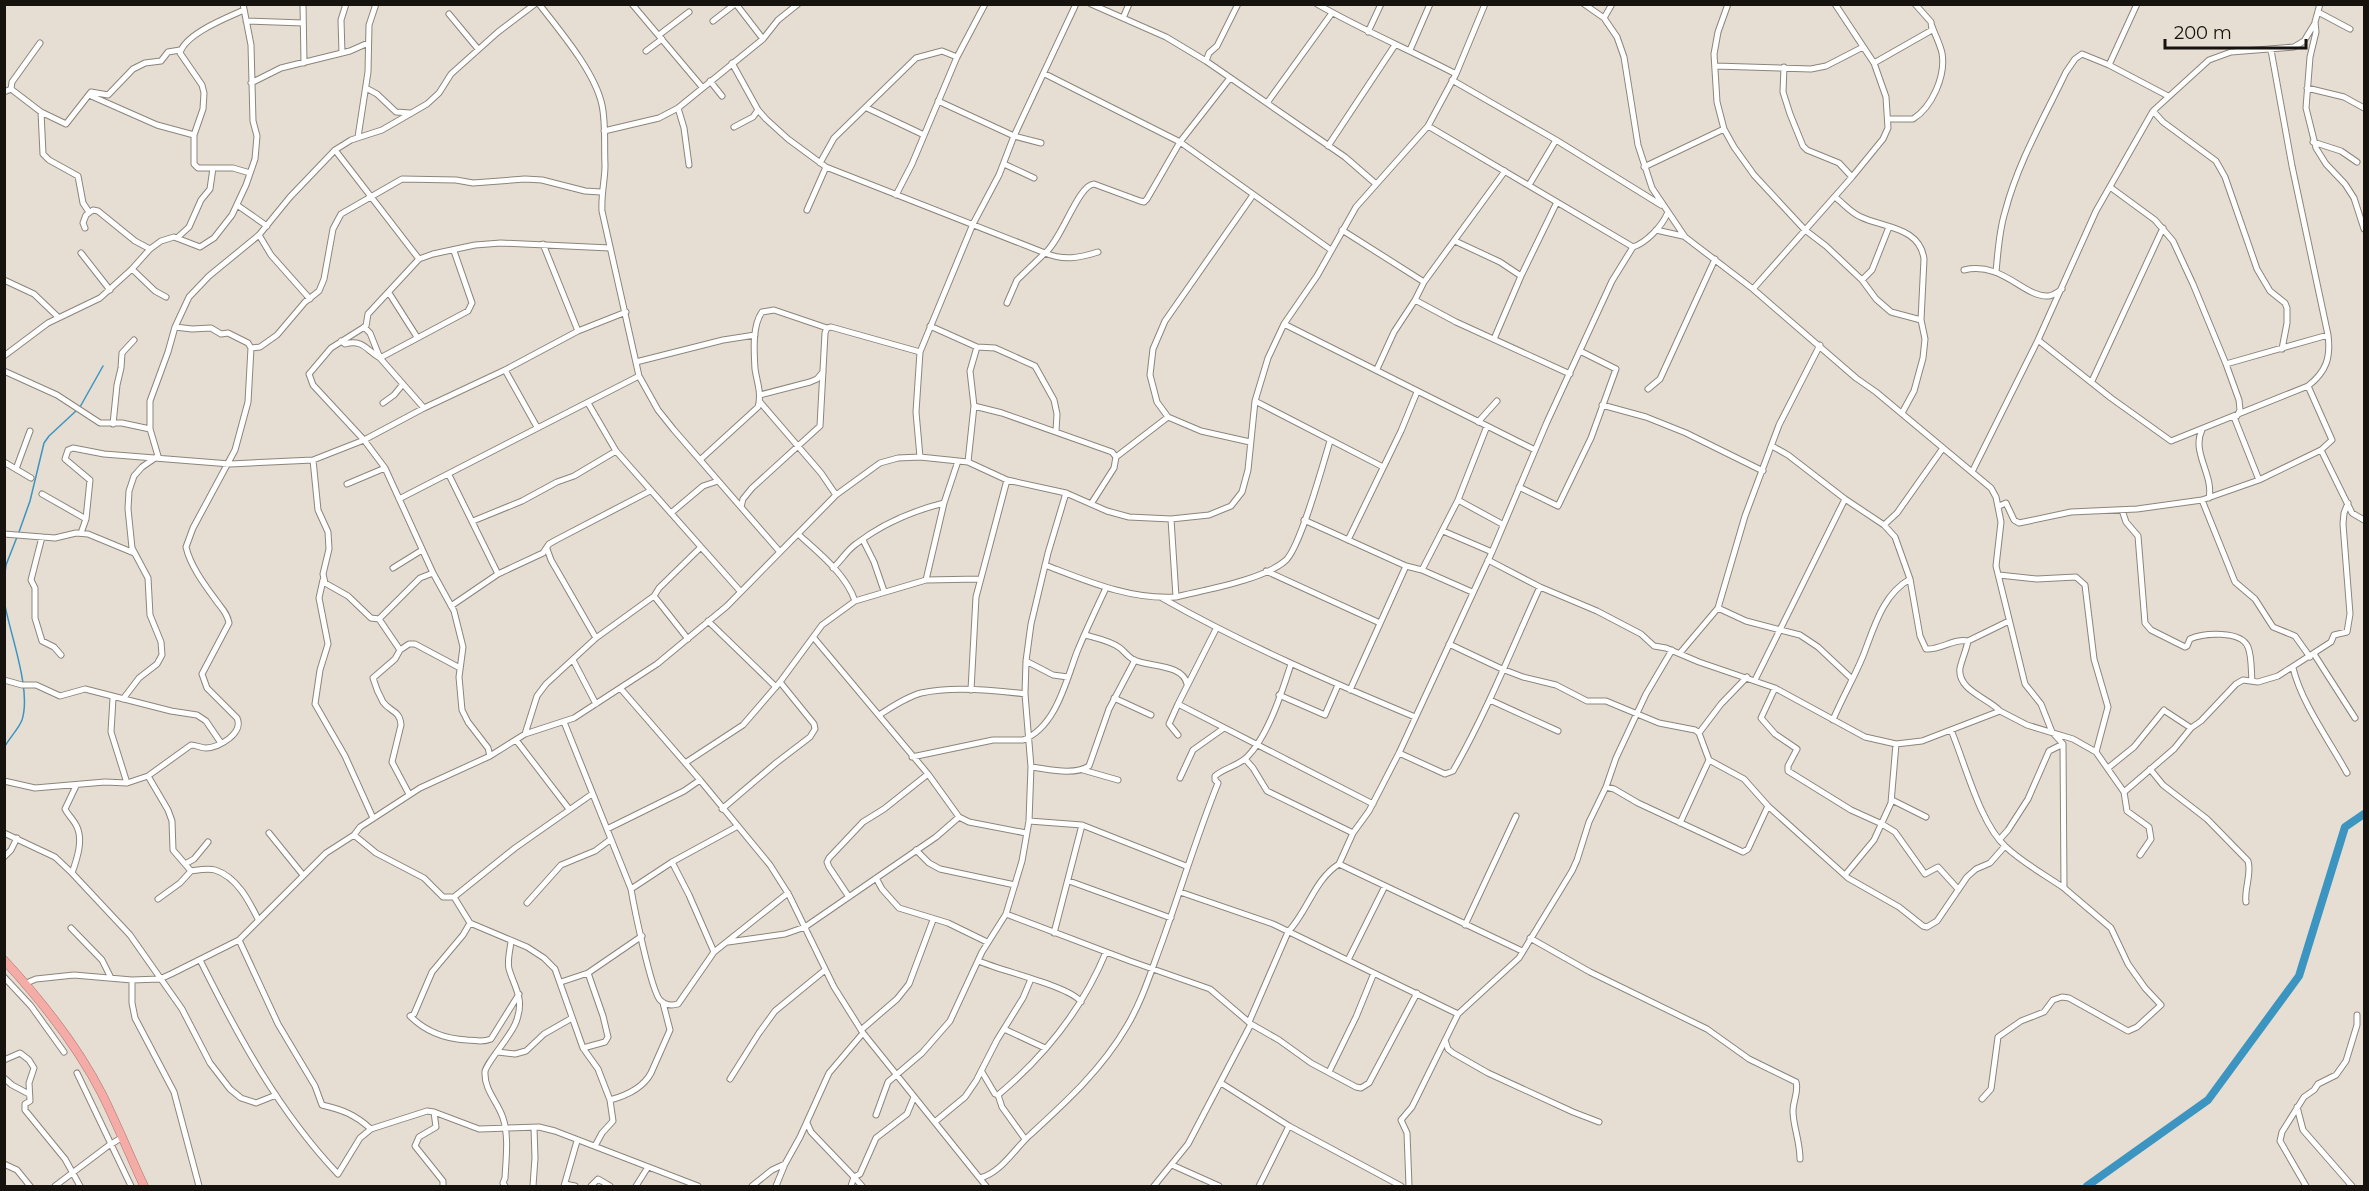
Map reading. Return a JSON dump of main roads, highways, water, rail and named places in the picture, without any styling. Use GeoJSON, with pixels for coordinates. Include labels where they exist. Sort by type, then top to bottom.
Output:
{"type":"FeatureCollection","features":[{"type":"Feature","properties":{"kind":"highway"},"geometry":{"type":"LineString","coordinates":[[4,960],[24,984],[34,1003],[87,1068],[102,1094],[144,1186]]}},
{"type":"Feature","properties":{"kind":"waterway"},"geometry":{"type":"LineString","coordinates":[[80,407],[103,366]]}},
{"type":"Feature","properties":{"kind":"waterway"},"geometry":{"type":"LineString","coordinates":[[19,532],[30,501],[44,443],[77,410]]}},
{"type":"Feature","properties":{"kind":"waterway"},"geometry":{"type":"LineString","coordinates":[[4,582],[6,565],[17,537]]}},
{"type":"Feature","properties":{"kind":"waterway"},"geometry":{"type":"LineString","coordinates":[[4,600],[19,660],[24,693],[22,720],[4,748]]}},
{"type":"Feature","properties":{"kind":"waterway"},"geometry":{"type":"LineString","coordinates":[[2087,1186],[2208,1100],[2299,976],[2345,827],[2364,814]]}}]}
